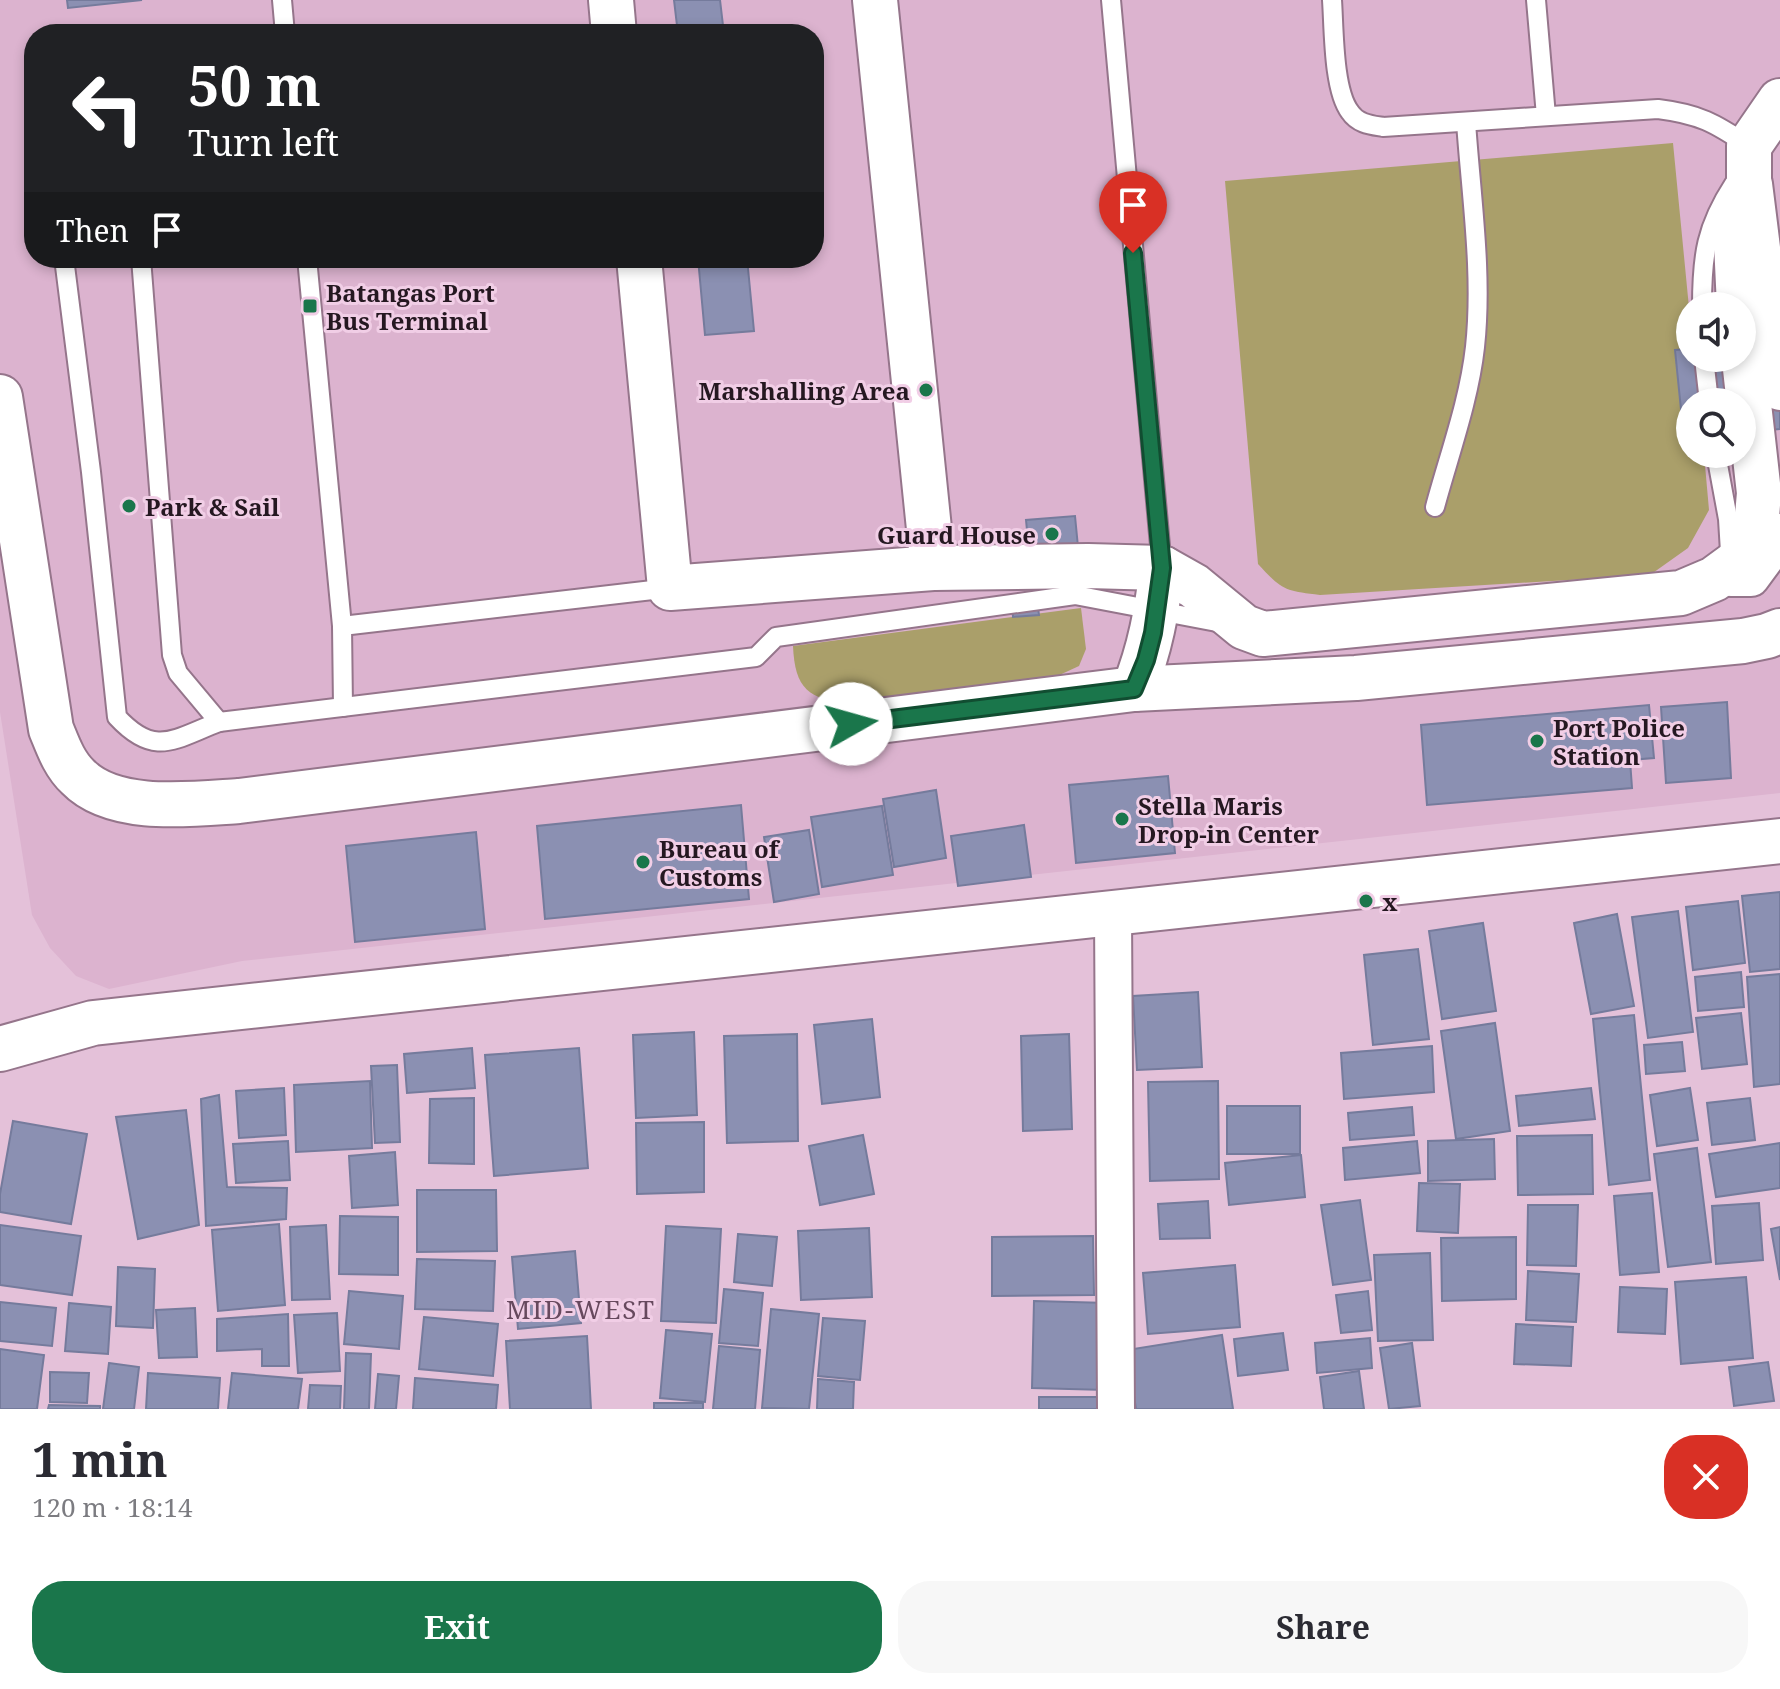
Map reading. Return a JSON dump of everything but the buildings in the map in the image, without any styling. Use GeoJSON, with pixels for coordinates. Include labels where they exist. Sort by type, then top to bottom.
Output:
{"type":"FeatureCollection","features":[{"type":"Feature","properties":{"kind":"main road"},"geometry":{"type":"LineString","coordinates":[[611,0],[613,24]]}},
{"type":"Feature","properties":{"kind":"main road"},"geometry":{"type":"LineString","coordinates":[[875,0],[933,568]]}},
{"type":"Feature","properties":{"kind":"main road"},"geometry":{"type":"LineString","coordinates":[[1738,292],[1736,242],[1749,183],[1749,146],[1780,101]]}},
{"type":"Feature","properties":{"kind":"main road"},"geometry":{"type":"LineString","coordinates":[[640,268],[670,588],[933,568],[1162,568],[1194,586],[1244,627],[1263,634],[1681,593],[1714,579],[1744,557],[1756,528],[1759,493],[1745,372]]}},
{"type":"Feature","properties":{"kind":"main road"},"geometry":{"type":"LineString","coordinates":[[0,397],[51,729],[65,763],[92,789],[114,797],[148,803],[184,805],[239,801],[1134,689],[1356,678],[1743,641],[1780,631]]}},
{"type":"Feature","properties":{"kind":"main road"},"geometry":{"type":"LineString","coordinates":[[1134,689],[1146,660],[1157,612],[1162,568]]}},
{"type":"Feature","properties":{"kind":"main road"},"geometry":{"type":"LineString","coordinates":[[0,1049],[93,1023],[1780,841]]}},
{"type":"Feature","properties":{"kind":"street"},"geometry":{"type":"LineString","coordinates":[[1749,146],[1780,392]]}},
{"type":"Feature","properties":{"kind":"street"},"geometry":{"type":"LineString","coordinates":[[1714,579],[1751,578],[1771,551],[1780,532]]}},
{"type":"Feature","properties":{"kind":"street"},"geometry":{"type":"LineString","coordinates":[[1113,914],[1116,1409]]}},
{"type":"Feature","properties":{"kind":"lane"},"geometry":{"type":"LineString","coordinates":[[282,0],[284,24]]}},
{"type":"Feature","properties":{"kind":"lane"},"geometry":{"type":"LineString","coordinates":[[1111,0],[1162,568]]}},
{"type":"Feature","properties":{"kind":"lane"},"geometry":{"type":"LineString","coordinates":[[1332,0],[1338,82],[1349,112],[1364,124],[1383,127],[1636,109],[1682,112],[1713,122],[1749,146],[1746,165],[1717,211],[1707,237],[1703,292]]}},
{"type":"Feature","properties":{"kind":"lane"},"geometry":{"type":"LineString","coordinates":[[1536,0],[1546,116]]}},
{"type":"Feature","properties":{"kind":"lane"},"geometry":{"type":"LineString","coordinates":[[1435,507],[1469,383],[1475,347],[1477,288],[1466,122]]}},
{"type":"Feature","properties":{"kind":"lane"},"geometry":{"type":"LineString","coordinates":[[65,268],[117,717],[130,731],[151,743],[172,740],[219,722],[756,657],[776,637],[1075,595],[1244,627]]}},
{"type":"Feature","properties":{"kind":"lane"},"geometry":{"type":"LineString","coordinates":[[142,268],[172,655],[178,673],[219,722]]}},
{"type":"Feature","properties":{"kind":"lane"},"geometry":{"type":"LineString","coordinates":[[308,268],[342,626],[343,707]]}},
{"type":"Feature","properties":{"kind":"lane"},"geometry":{"type":"LineString","coordinates":[[1714,579],[1730,552],[1728,519],[1719,468]]}},
{"type":"Feature","properties":{"kind":"lane"},"geometry":{"type":"LineString","coordinates":[[342,626],[670,588]]}},
{"type":"Feature","properties":{"kind":"shaded area"},"geometry":{"type":"Polygon","coordinates":[[[0,0],[1780,0],[1780,793],[242,961],[109,989],[76,976],[50,948],[32,915],[0,712],[0,0]]]}},
{"type":"Feature","properties":{"kind":"shaded area"},"geometry":{"type":"Polygon","coordinates":[[[1673,143],[1687,292],[1676,292],[1676,372],[1690,372],[1690,388],[1676,388],[1676,468],[1705,468],[1709,510],[1688,548],[1650,575],[1320,595],[1284,588],[1258,564],[1225,181],[1673,143]]]}},
{"type":"Feature","properties":{"kind":"shaded area"},"geometry":{"type":"Polygon","coordinates":[[[1081,608],[1086,649],[1079,666],[1053,678],[850,704],[824,699],[806,689],[794,661],[793,646],[1081,608]]]}},
{"type":"Feature","properties":{"kind":"place","name":"Batangas Port Bus Terminal"},"geometry":{"type":"Point","coordinates":[310,306]}},
{"type":"Feature","properties":{"kind":"place","name":"Marshalling Area"},"geometry":{"type":"Point","coordinates":[926,390]}},
{"type":"Feature","properties":{"kind":"place","name":"Park & Sail"},"geometry":{"type":"Point","coordinates":[129,506]}},
{"type":"Feature","properties":{"kind":"place","name":"Guard House"},"geometry":{"type":"Point","coordinates":[1052,534]}},
{"type":"Feature","properties":{"kind":"place","name":"Port Police Station"},"geometry":{"type":"Point","coordinates":[1537,741]}},
{"type":"Feature","properties":{"kind":"place","name":"Stella Maris Drop-in Center"},"geometry":{"type":"Point","coordinates":[1122,819]}},
{"type":"Feature","properties":{"kind":"place","name":"Bureau of Customs"},"geometry":{"type":"Point","coordinates":[643,862]}},
{"type":"Feature","properties":{"kind":"place","name":"x"},"geometry":{"type":"Point","coordinates":[1366,901]}},
{"type":"Feature","properties":{"kind":"district","name":"MID-WEST"},"geometry":{"type":"Point","coordinates":[581,1309]}},
{"type":"Feature","properties":{"kind":"route"},"geometry":{"type":"LineString","coordinates":[[851,724],[1134,689],[1153,633],[1162,568],[1133,253]]}}]}
